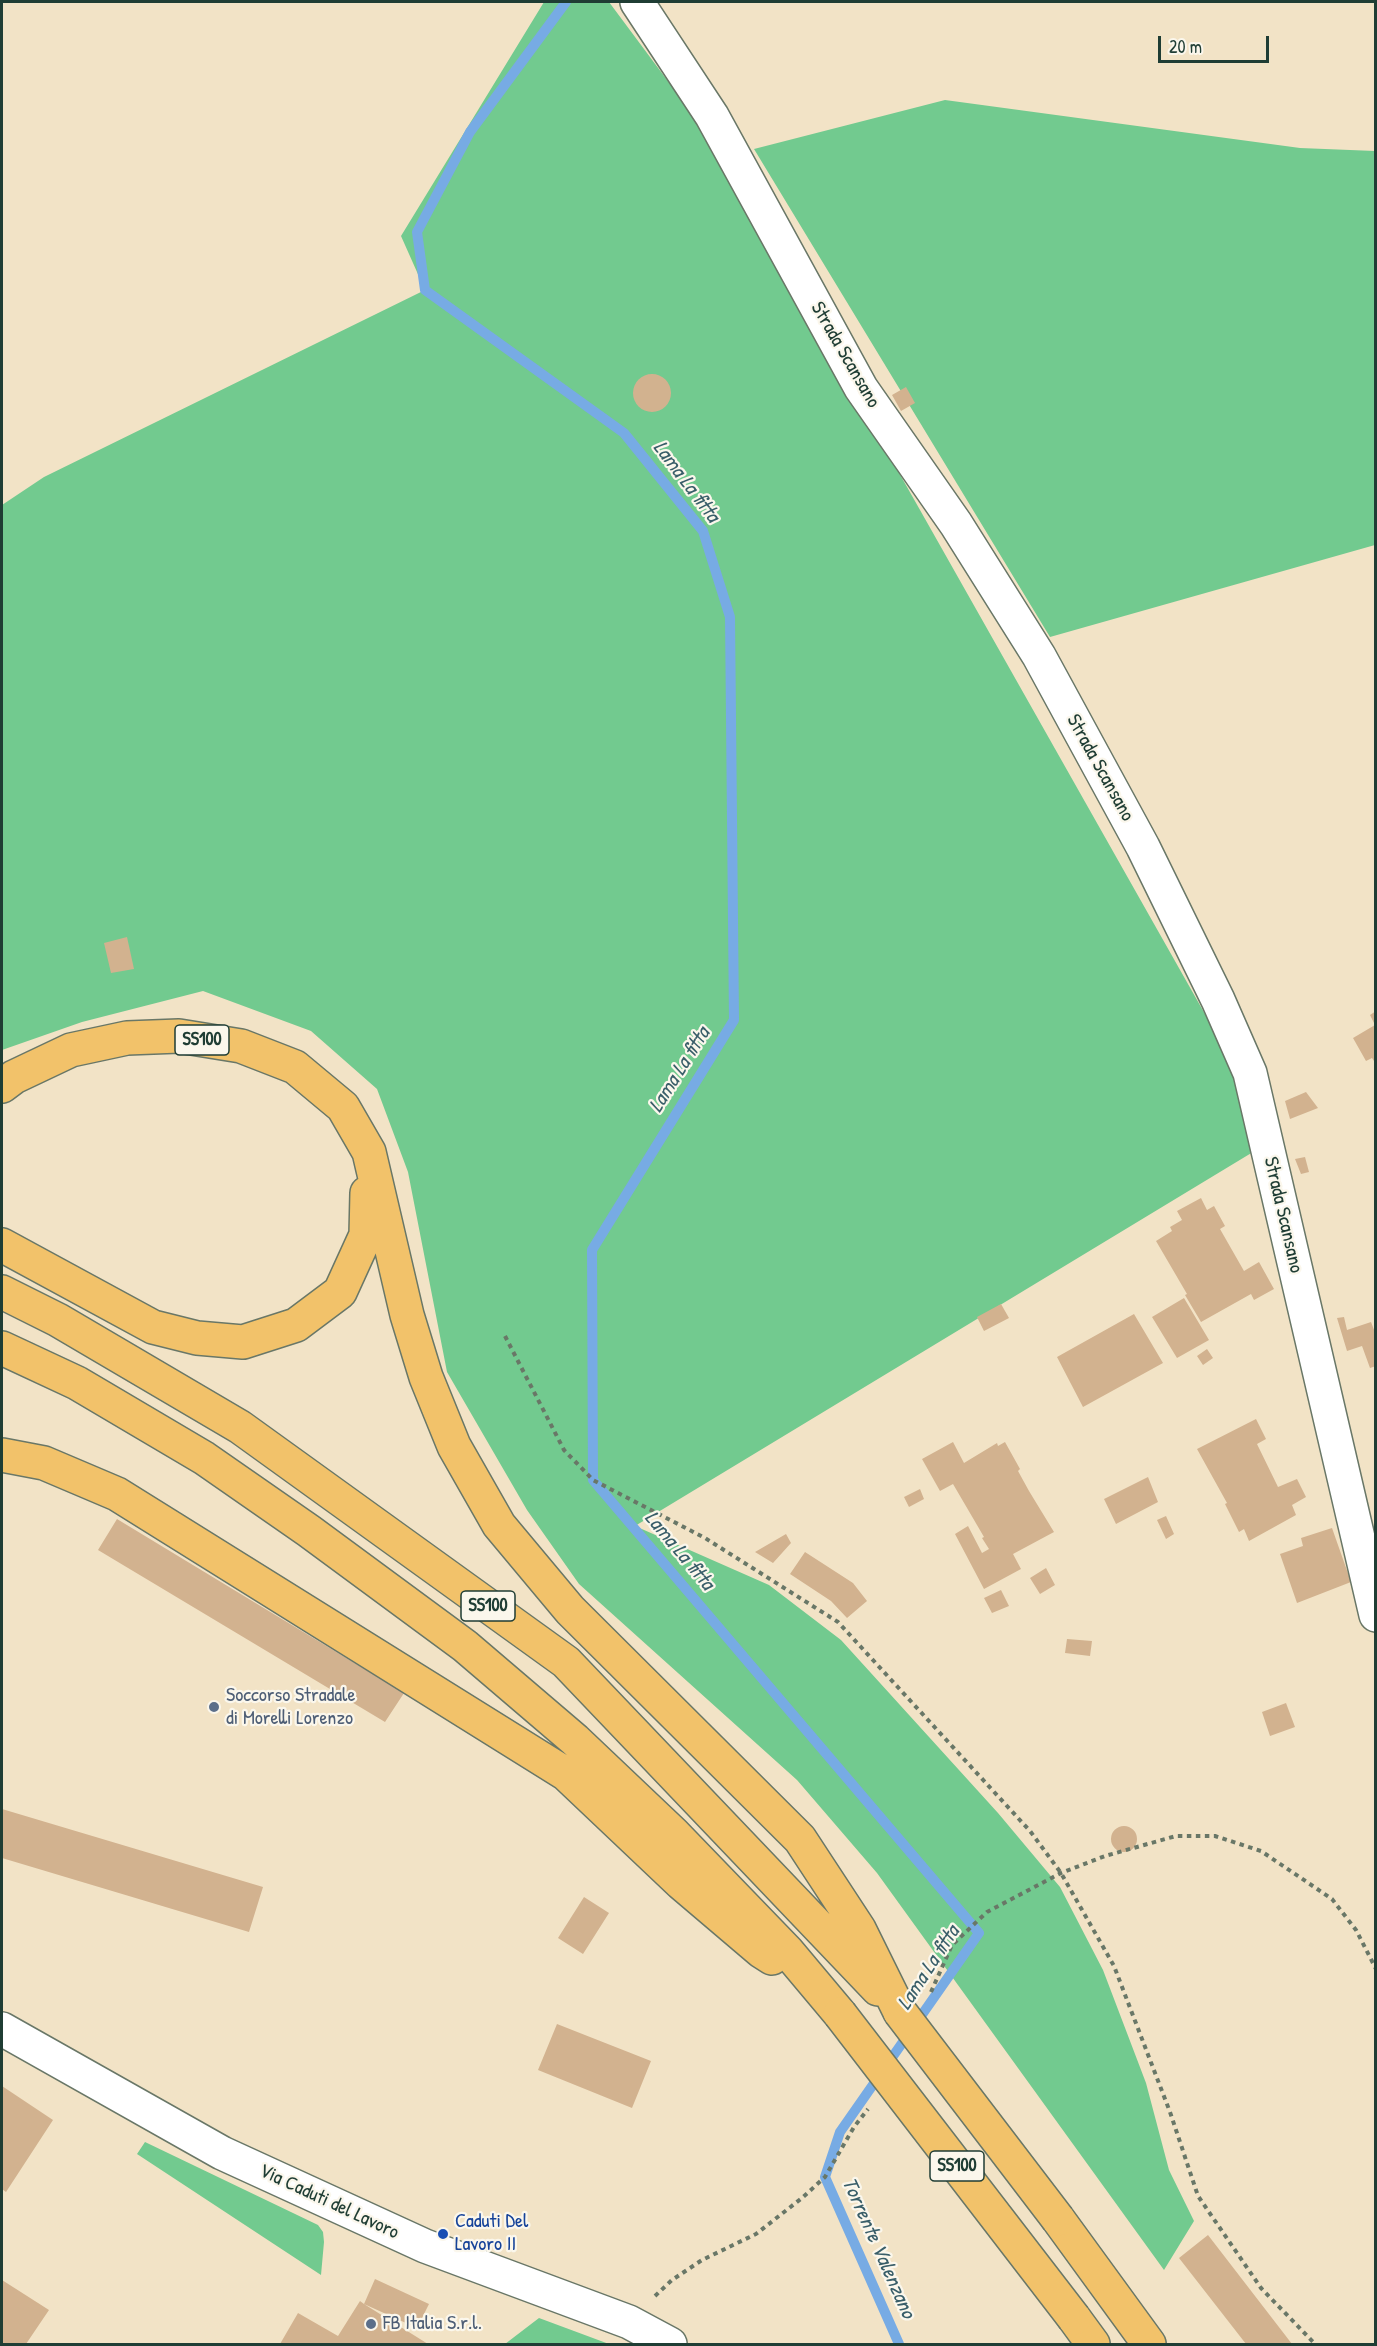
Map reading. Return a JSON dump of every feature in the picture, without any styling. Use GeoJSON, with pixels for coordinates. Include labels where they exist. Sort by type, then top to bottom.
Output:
{"type":"FeatureCollection","features":[{"type":"Feature","properties":{"kind":"highway","name":"SS100"},"geometry":{"type":"LineString","coordinates":[[2,1086],[14,1077],[71,1050],[127,1038],[179,1036],[241,1046],[295,1067],[343,1107],[369,1152],[407,1315],[426,1377],[454,1446],[499,1524],[570,1610],[800,1839],[860,1929],[900,2012]]}},
{"type":"Feature","properties":{"kind":"highway"},"geometry":{"type":"LineString","coordinates":[[2,1245],[153,1327],[197,1338],[243,1342],[296,1325],[340,1292],[366,1235],[369,1152]]}},
{"type":"Feature","properties":{"kind":"highway","name":"SS100"},"geometry":{"type":"LineString","coordinates":[[2,1292],[58,1320],[240,1427],[566,1662],[900,2012],[1058,2219],[1149,2344]]}},
{"type":"Feature","properties":{"kind":"highway","name":"SS100"},"geometry":{"type":"LineString","coordinates":[[2,1348],[76,1383],[204,1458],[309,1531],[465,1646],[575,1740],[674,1833],[748,1909],[820,1989],[1080,2331],[1094,2344]]}},
{"type":"Feature","properties":{"kind":"highway","name":"SS100"},"geometry":{"type":"LineString","coordinates":[[2,1455],[44,1463],[117,1494],[566,1774],[681,1883],[761,1951],[820,1989]]}},
{"type":"Feature","properties":{"kind":"street","name":"Strada Scansano"},"geometry":{"type":"LineString","coordinates":[[637,2],[712,116],[861,388],[956,524],[1039,656],[1143,847],[1218,1000],[1250,1073],[1376,1615]]}},
{"type":"Feature","properties":{"kind":"street","name":"Via Caduti del Lavoro"},"geometry":{"type":"LineString","coordinates":[[2,2029],[222,2153],[425,2246],[629,2322],[670,2344]]}},
{"type":"Feature","properties":{"kind":"path"},"geometry":{"type":"LineString","coordinates":[[505,1336],[564,1450],[593,1480],[705,1538],[838,1622],[1030,1831],[1060,1873],[1114,1966],[1170,2112],[1198,2196],[1261,2288],[1315,2344]]}},
{"type":"Feature","properties":{"kind":"path"},"geometry":{"type":"LineString","coordinates":[[930,1994],[952,1945],[987,1912],[1060,1873],[1105,1856],[1176,1836],[1215,1836],[1261,1851],[1332,1899],[1356,1930],[1376,1969]]}},
{"type":"Feature","properties":{"kind":"path"},"geometry":{"type":"LineString","coordinates":[[629,2322],[672,2280],[702,2260],[756,2234],[802,2198],[825,2177],[854,2127]]}},
{"type":"Feature","properties":{"kind":"green space"},"geometry":{"type":"Polygon","coordinates":[[[544,2],[609,2],[708,135],[1240,1076],[1253,1152],[635,1526],[769,1585],[841,1640],[998,1813],[1060,1887],[1103,1970],[1146,2083],[1169,2170],[1194,2221],[1164,2270],[877,1873],[797,1780],[579,1584],[527,1510],[447,1372],[408,1172],[377,1089],[311,1031],[203,991],[82,1022],[2,1050],[2,505],[44,477],[425,290],[401,236],[544,2]]]}},
{"type":"Feature","properties":{"kind":"green space"},"geometry":{"type":"Polygon","coordinates":[[[945,100],[1300,148],[1375,151],[1375,545],[1050,637],[754,149],[945,100]]]}},
{"type":"Feature","properties":{"kind":"green space"},"geometry":{"type":"Polygon","coordinates":[[[145,2142],[318,2225],[323,2232],[324,2242],[321,2275],[137,2154],[145,2142]]]}},
{"type":"Feature","properties":{"kind":"green space"},"geometry":{"type":"Polygon","coordinates":[[[539,2318],[609,2344],[505,2344],[539,2318]]]}},
{"type":"Feature","properties":{"kind":"building"},"geometry":{"type":"Polygon","coordinates":[[[652,374],[665,380],[671,393],[665,406],[652,412],[639,406],[633,393],[639,380],[652,374]]]}},
{"type":"Feature","properties":{"kind":"building"},"geometry":{"type":"Polygon","coordinates":[[[906,387],[915,403],[901,411],[892,395],[906,387]]]}},
{"type":"Feature","properties":{"kind":"building"},"geometry":{"type":"Polygon","coordinates":[[[127,937],[134,969],[111,973],[104,943],[127,937]]]}},
{"type":"Feature","properties":{"kind":"building"},"geometry":{"type":"Polygon","coordinates":[[[1376,1011],[1376,1064],[1372,1058],[1366,1061],[1353,1038],[1375,1025],[1370,1015],[1376,1011]]]}},
{"type":"Feature","properties":{"kind":"building"},"geometry":{"type":"Polygon","coordinates":[[[1306,1092],[1318,1108],[1290,1119],[1285,1101],[1306,1092]]]}},
{"type":"Feature","properties":{"kind":"building"},"geometry":{"type":"Polygon","coordinates":[[[1305,1157],[1309,1172],[1301,1174],[1295,1159],[1305,1157]]]}},
{"type":"Feature","properties":{"kind":"building"},"geometry":{"type":"Polygon","coordinates":[[[1201,1198],[1207,1210],[1214,1206],[1225,1226],[1220,1229],[1244,1271],[1259,1262],[1274,1289],[1254,1300],[1251,1294],[1201,1322],[1156,1241],[1172,1231],[1170,1227],[1182,1220],[1177,1211],[1201,1198]]]}},
{"type":"Feature","properties":{"kind":"building"},"geometry":{"type":"Polygon","coordinates":[[[1184,1298],[1209,1340],[1177,1358],[1152,1317],[1184,1298]]]}},
{"type":"Feature","properties":{"kind":"building"},"geometry":{"type":"Polygon","coordinates":[[[1001,1304],[1009,1318],[984,1331],[977,1317],[1001,1304]]]}},
{"type":"Feature","properties":{"kind":"building"},"geometry":{"type":"Polygon","coordinates":[[[1134,1314],[1163,1363],[1083,1407],[1057,1357],[1134,1314]]]}},
{"type":"Feature","properties":{"kind":"building"},"geometry":{"type":"Polygon","coordinates":[[[1344,1317],[1347,1330],[1371,1322],[1376,1335],[1376,1366],[1370,1368],[1362,1346],[1347,1351],[1337,1318],[1344,1317]]]}},
{"type":"Feature","properties":{"kind":"building"},"geometry":{"type":"Polygon","coordinates":[[[1207,1349],[1213,1358],[1203,1365],[1197,1356],[1207,1349]]]}},
{"type":"Feature","properties":{"kind":"building"},"geometry":{"type":"Polygon","coordinates":[[[1256,1419],[1266,1439],[1257,1444],[1278,1487],[1297,1479],[1306,1497],[1292,1505],[1296,1515],[1249,1541],[1244,1529],[1239,1532],[1225,1504],[1227,1503],[1197,1449],[1256,1419]]]}},
{"type":"Feature","properties":{"kind":"building"},"geometry":{"type":"Polygon","coordinates":[[[953,1442],[964,1463],[997,1443],[998,1446],[1005,1442],[1020,1469],[1018,1471],[1054,1532],[1013,1554],[1021,1569],[984,1589],[955,1534],[968,1526],[982,1553],[989,1549],[982,1538],[984,1537],[953,1484],[940,1491],[922,1459],[953,1442]]]}},
{"type":"Feature","properties":{"kind":"building"},"geometry":{"type":"Polygon","coordinates":[[[1148,1477],[1158,1502],[1116,1524],[1104,1499],[1148,1477]]]}},
{"type":"Feature","properties":{"kind":"building"},"geometry":{"type":"Polygon","coordinates":[[[920,1489],[924,1499],[909,1507],[904,1497],[920,1489]]]}},
{"type":"Feature","properties":{"kind":"building"},"geometry":{"type":"Polygon","coordinates":[[[1166,1516],[1174,1534],[1166,1539],[1157,1520],[1166,1516]]]}},
{"type":"Feature","properties":{"kind":"building"},"geometry":{"type":"Polygon","coordinates":[[[117,1519],[404,1693],[385,1722],[98,1550],[117,1519]]]}},
{"type":"Feature","properties":{"kind":"building"},"geometry":{"type":"Polygon","coordinates":[[[1332,1528],[1351,1582],[1297,1603],[1280,1554],[1303,1546],[1301,1538],[1332,1528]]]}},
{"type":"Feature","properties":{"kind":"building"},"geometry":{"type":"Polygon","coordinates":[[[786,1534],[791,1543],[773,1563],[755,1552],[786,1534]]]}},
{"type":"Feature","properties":{"kind":"building"},"geometry":{"type":"Polygon","coordinates":[[[805,1552],[853,1583],[867,1601],[847,1618],[831,1601],[790,1574],[805,1552]]]}},
{"type":"Feature","properties":{"kind":"building"},"geometry":{"type":"Polygon","coordinates":[[[1046,1568],[1055,1585],[1040,1594],[1030,1578],[1046,1568]]]}},
{"type":"Feature","properties":{"kind":"building"},"geometry":{"type":"Polygon","coordinates":[[[1001,1590],[1009,1606],[992,1613],[984,1598],[1001,1590]]]}},
{"type":"Feature","properties":{"kind":"building"},"geometry":{"type":"Polygon","coordinates":[[[1067,1639],[1092,1641],[1090,1656],[1065,1653],[1067,1639]]]}},
{"type":"Feature","properties":{"kind":"building"},"geometry":{"type":"Polygon","coordinates":[[[1286,1703],[1295,1727],[1270,1736],[1262,1712],[1286,1703]]]}},
{"type":"Feature","properties":{"kind":"building"},"geometry":{"type":"Polygon","coordinates":[[[2,1809],[263,1887],[249,1932],[2,1858],[2,1809]]]}},
{"type":"Feature","properties":{"kind":"building"},"geometry":{"type":"Polygon","coordinates":[[[1124,1826],[1133,1830],[1137,1839],[1133,1848],[1124,1852],[1115,1848],[1111,1839],[1115,1830],[1124,1826]]]}},
{"type":"Feature","properties":{"kind":"building"},"geometry":{"type":"Polygon","coordinates":[[[584,1897],[609,1913],[583,1954],[558,1938],[584,1897]]]}},
{"type":"Feature","properties":{"kind":"building"},"geometry":{"type":"Polygon","coordinates":[[[557,2024],[651,2061],[632,2108],[538,2070],[557,2024]]]}},
{"type":"Feature","properties":{"kind":"building"},"geometry":{"type":"Polygon","coordinates":[[[2,2086],[53,2120],[6,2192],[2,2189],[2,2086]]]}},
{"type":"Feature","properties":{"kind":"building"},"geometry":{"type":"Polygon","coordinates":[[[1208,2235],[1292,2344],[1246,2344],[1179,2258],[1208,2235]]]}},
{"type":"Feature","properties":{"kind":"building"},"geometry":{"type":"Polygon","coordinates":[[[375,2279],[429,2304],[417,2328],[364,2304],[375,2279]]]}},
{"type":"Feature","properties":{"kind":"building"},"geometry":{"type":"Polygon","coordinates":[[[2,2280],[49,2310],[26,2344],[2,2344],[2,2280]]]}},
{"type":"Feature","properties":{"kind":"building","name":"FB Italia S.r.l."},"geometry":{"type":"Polygon","coordinates":[[[360,2301],[428,2344],[280,2344],[298,2313],[338,2336],[360,2301]]]}},
{"type":"Feature","properties":{"kind":"waterway","name":"Lama La fitta"},"geometry":{"type":"LineString","coordinates":[[566,2],[470,132],[417,232],[425,290],[624,433],[703,531],[730,617],[734,1020],[592,1250],[593,1480],[979,1933],[840,2132],[825,2177],[899,2344]]}},
{"type":"Feature","properties":{"kind":"place","name":"Soccorso Stradale di Morelli Lorenzo"},"geometry":{"type":"Point","coordinates":[214,1707]}},
{"type":"Feature","properties":{"kind":"place","name":"Caduti Del Lavoro II"},"geometry":{"type":"Point","coordinates":[443,2234]}},
{"type":"Feature","properties":{"kind":"place","name":"FB Italia S.r.l."},"geometry":{"type":"Point","coordinates":[371,2324]}},
{"type":"Feature","properties":{"kind":"water label","name":"Torrente Valenzano"},"geometry":{"type":"Point","coordinates":[878,2248]}}]}
